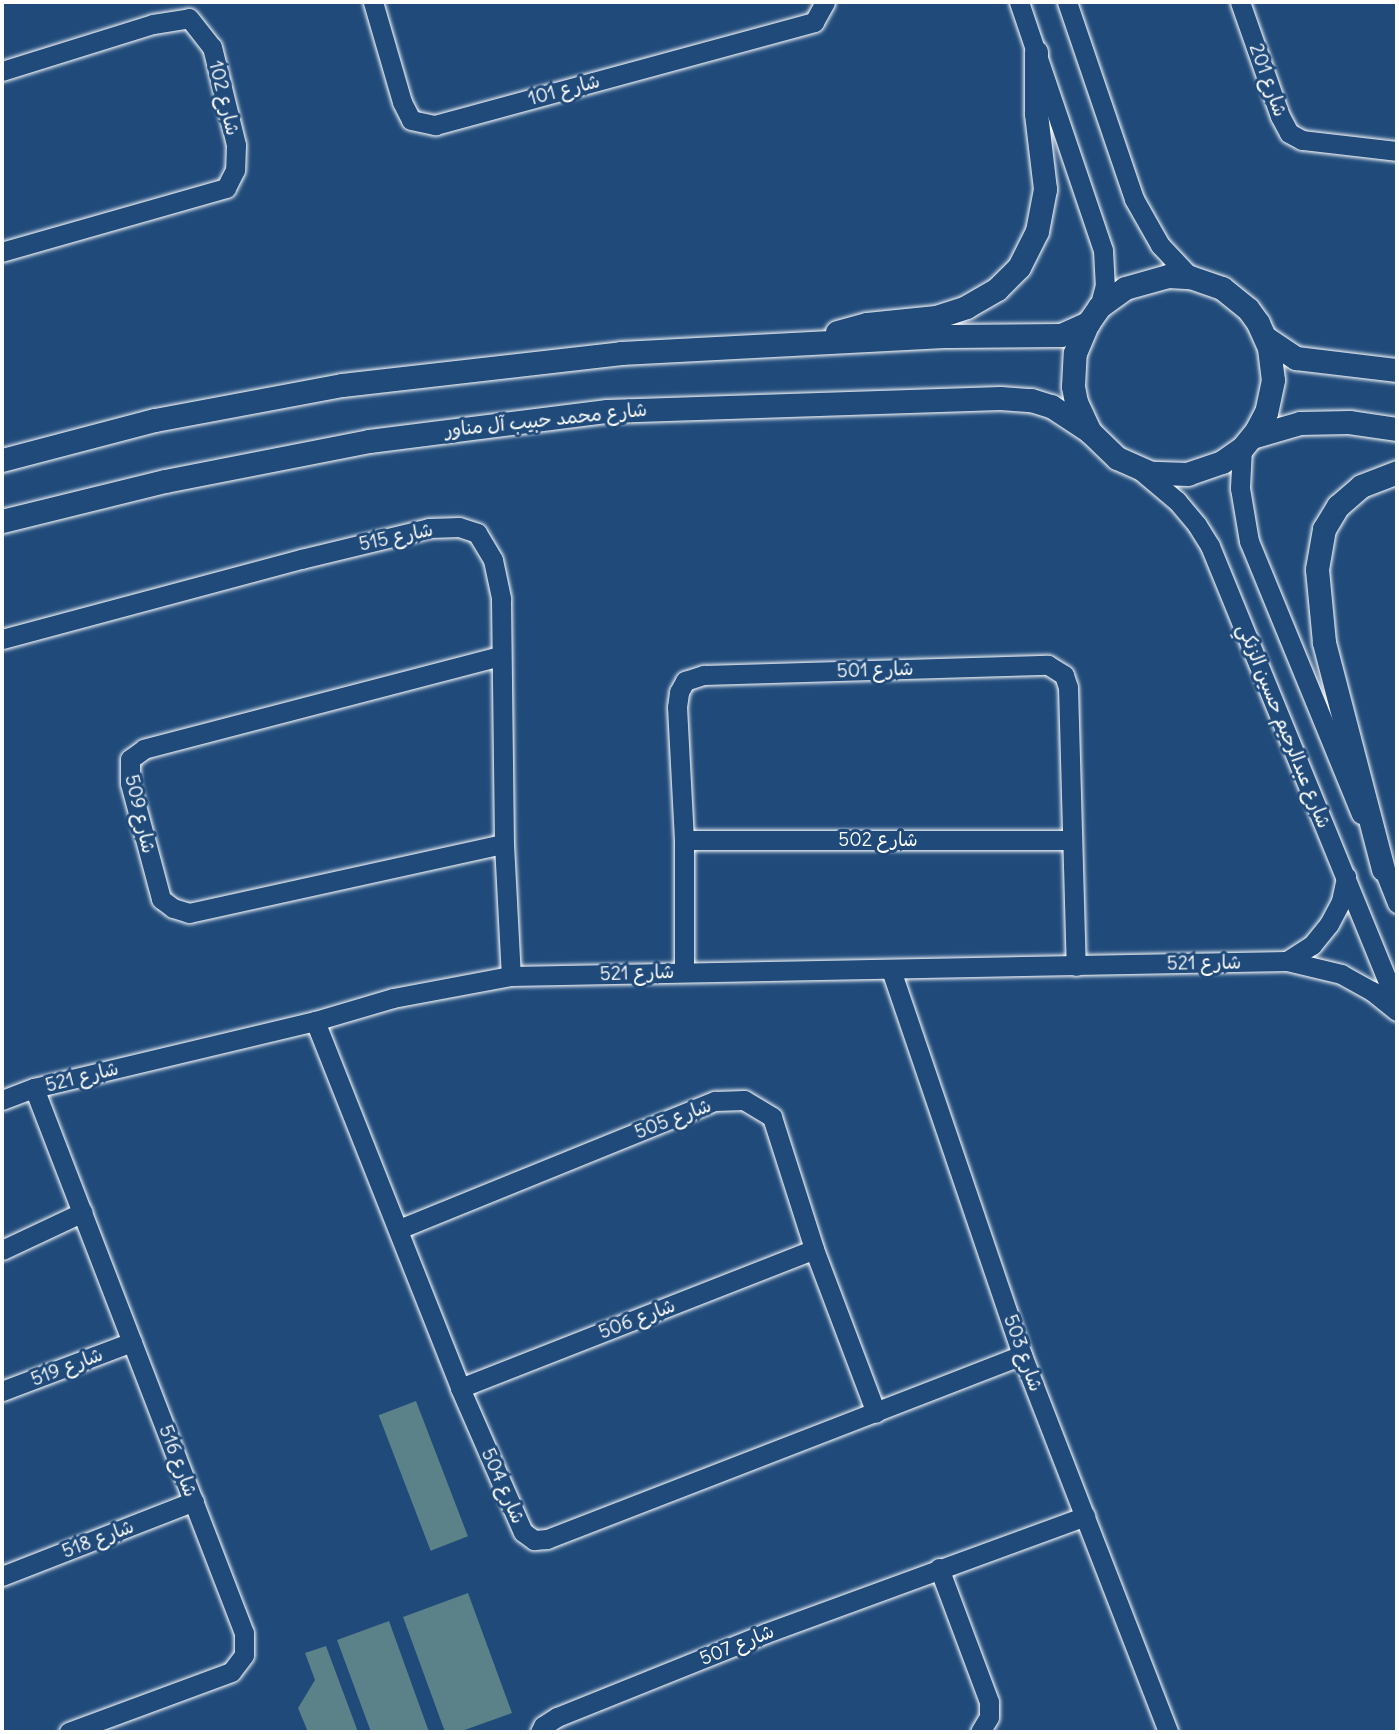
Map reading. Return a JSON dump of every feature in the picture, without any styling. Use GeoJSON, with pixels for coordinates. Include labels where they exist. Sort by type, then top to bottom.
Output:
{"type":"FeatureCollection","features":[{"type":"Feature","properties":{"kind":"main road"},"geometry":{"type":"LineString","coordinates":[[821,342],[851,327],[936,317],[966,307],[997,289],[1019,267],[1037,231],[1045,189],[1036,113],[1035,52]]}},
{"type":"Feature","properties":{"kind":"main road"},"geometry":{"type":"LineString","coordinates":[[2,457],[155,420],[342,385],[621,353],[950,336],[1043,338],[1061,335],[1093,315],[1125,288],[1145,280],[1190,277],[1222,288],[1236,298],[1248,309],[1266,338],[1272,358],[1272,391],[1266,412],[1247,442]]}},
{"type":"Feature","properties":{"kind":"main road"},"geometry":{"type":"LineString","coordinates":[[1093,315],[1075,353],[1073,386],[1079,410],[1090,432],[1107,451],[1140,470],[1164,475],[1188,474],[1212,468],[1247,442],[1300,423],[1349,422],[1397,429]]}},
{"type":"Feature","properties":{"kind":"main road"},"geometry":{"type":"LineString","coordinates":[[1266,338],[1296,358],[1397,370]]}},
{"type":"Feature","properties":{"kind":"main road","name":"شارع محمد حبيب آل مناور"},"geometry":{"type":"LineString","coordinates":[[2,521],[166,481],[369,441],[607,411],[1000,398],[1031,400],[1051,406],[1090,432]]}},
{"type":"Feature","properties":{"kind":"main road"},"geometry":{"type":"LineString","coordinates":[[1383,869],[1324,642],[1317,569],[1324,529],[1338,506],[1361,486],[1397,472]]}},
{"type":"Feature","properties":{"kind":"street","name":"شارع 101"},"geometry":{"type":"LineString","coordinates":[[373,2],[402,102],[411,120],[435,125],[814,22],[825,2]]}},
{"type":"Feature","properties":{"kind":"street"},"geometry":{"type":"LineString","coordinates":[[1019,2],[1103,250],[1105,285],[1093,315]]}},
{"type":"Feature","properties":{"kind":"street"},"geometry":{"type":"LineString","coordinates":[[1067,2],[1134,199],[1160,245],[1190,277]]}},
{"type":"Feature","properties":{"kind":"street","name":"شارع 201"},"geometry":{"type":"LineString","coordinates":[[1240,2],[1280,116],[1290,133],[1302,140],[1397,151]]}},
{"type":"Feature","properties":{"kind":"street","name":"شارع 102"},"geometry":{"type":"LineString","coordinates":[[2,71],[153,24],[187,10],[212,47],[236,145],[235,170],[226,188],[2,252]]}},
{"type":"Feature","properties":{"kind":"street","name":"شارع عبدالرحيم حسين الزنكي"},"geometry":{"type":"LineString","coordinates":[[1247,442],[1240,488],[1253,553],[1397,902]]}},
{"type":"Feature","properties":{"kind":"street","name":"شارع عبدالرحيم حسين الزنكي"},"geometry":{"type":"LineString","coordinates":[[1140,470],[1177,501],[1210,546],[1397,1004]]}},
{"type":"Feature","properties":{"kind":"street","name":"شارع 515"},"geometry":{"type":"LineString","coordinates":[[2,639],[314,555],[429,528],[458,527],[477,533],[493,560],[501,598],[504,844],[511,976]]}},
{"type":"Feature","properties":{"kind":"street","name":"شارع 509"},"geometry":{"type":"LineString","coordinates":[[500,656],[144,749],[130,759],[130,783],[161,899],[173,908],[189,913],[504,844]]}},
{"type":"Feature","properties":{"kind":"street","name":"شارع 501"},"geometry":{"type":"LineString","coordinates":[[684,971],[684,841],[677,707],[679,692],[685,681],[704,675],[1048,665],[1064,675],[1068,687],[1076,966]]}},
{"type":"Feature","properties":{"kind":"street","name":"شارع 502"},"geometry":{"type":"LineString","coordinates":[[684,841],[1071,840]]}},
{"type":"Feature","properties":{"kind":"street"},"geometry":{"type":"LineString","coordinates":[[1287,961],[1312,945],[1329,924],[1341,901],[1346,876]]}},
{"type":"Feature","properties":{"kind":"street","name":"شارع 521"},"geometry":{"type":"LineString","coordinates":[[2,1100],[34,1088],[315,1021],[393,998],[511,976],[1287,961],[1341,974],[1372,991],[1397,1012]]}},
{"type":"Feature","properties":{"kind":"street","name":"شارع 503"},"geometry":{"type":"LineString","coordinates":[[891,970],[1022,1355],[1168,1732]]}},
{"type":"Feature","properties":{"kind":"street","name":"شارع 504"},"geometry":{"type":"LineString","coordinates":[[315,1021],[400,1229],[460,1388],[523,1532],[534,1541],[547,1539],[1022,1355]]}},
{"type":"Feature","properties":{"kind":"street","name":"شارع 516"},"geometry":{"type":"LineString","coordinates":[[34,1088],[244,1633],[244,1655],[231,1672],[69,1732]]}},
{"type":"Feature","properties":{"kind":"street","name":"شارع 505"},"geometry":{"type":"LineString","coordinates":[[400,1229],[715,1101],[744,1100],[772,1117],[814,1249],[876,1413]]}},
{"type":"Feature","properties":{"kind":"street"},"geometry":{"type":"LineString","coordinates":[[2,1250],[83,1212]]}},
{"type":"Feature","properties":{"kind":"street","name":"شارع 506"},"geometry":{"type":"LineString","coordinates":[[460,1388],[814,1249]]}},
{"type":"Feature","properties":{"kind":"street","name":"شارع 519"},"geometry":{"type":"LineString","coordinates":[[2,1391],[132,1342]]}},
{"type":"Feature","properties":{"kind":"street","name":"شارع 518"},"geometry":{"type":"LineString","coordinates":[[2,1576],[194,1501]]}},
{"type":"Feature","properties":{"kind":"street","name":"شارع 507"},"geometry":{"type":"LineString","coordinates":[[540,1732],[557,1717],[939,1568],[1085,1516]]}},
{"type":"Feature","properties":{"kind":"street"},"geometry":{"type":"LineString","coordinates":[[939,1568],[989,1702],[989,1717],[980,1732]]}},
{"type":"Feature","properties":{"kind":"green space"},"geometry":{"type":"Polygon","coordinates":[[[416,1401],[468,1536],[431,1551],[379,1415],[416,1401]]]}},
{"type":"Feature","properties":{"kind":"green space"},"geometry":{"type":"Polygon","coordinates":[[[468,1593],[512,1713],[459,1732],[445,1732],[403,1617],[468,1593]]]}},
{"type":"Feature","properties":{"kind":"green space"},"geometry":{"type":"Polygon","coordinates":[[[389,1621],[429,1732],[371,1732],[337,1640],[389,1621]]]}},
{"type":"Feature","properties":{"kind":"green space"},"geometry":{"type":"Polygon","coordinates":[[[326,1646],[358,1732],[308,1732],[298,1708],[315,1680],[305,1653],[326,1646]]]}}]}
